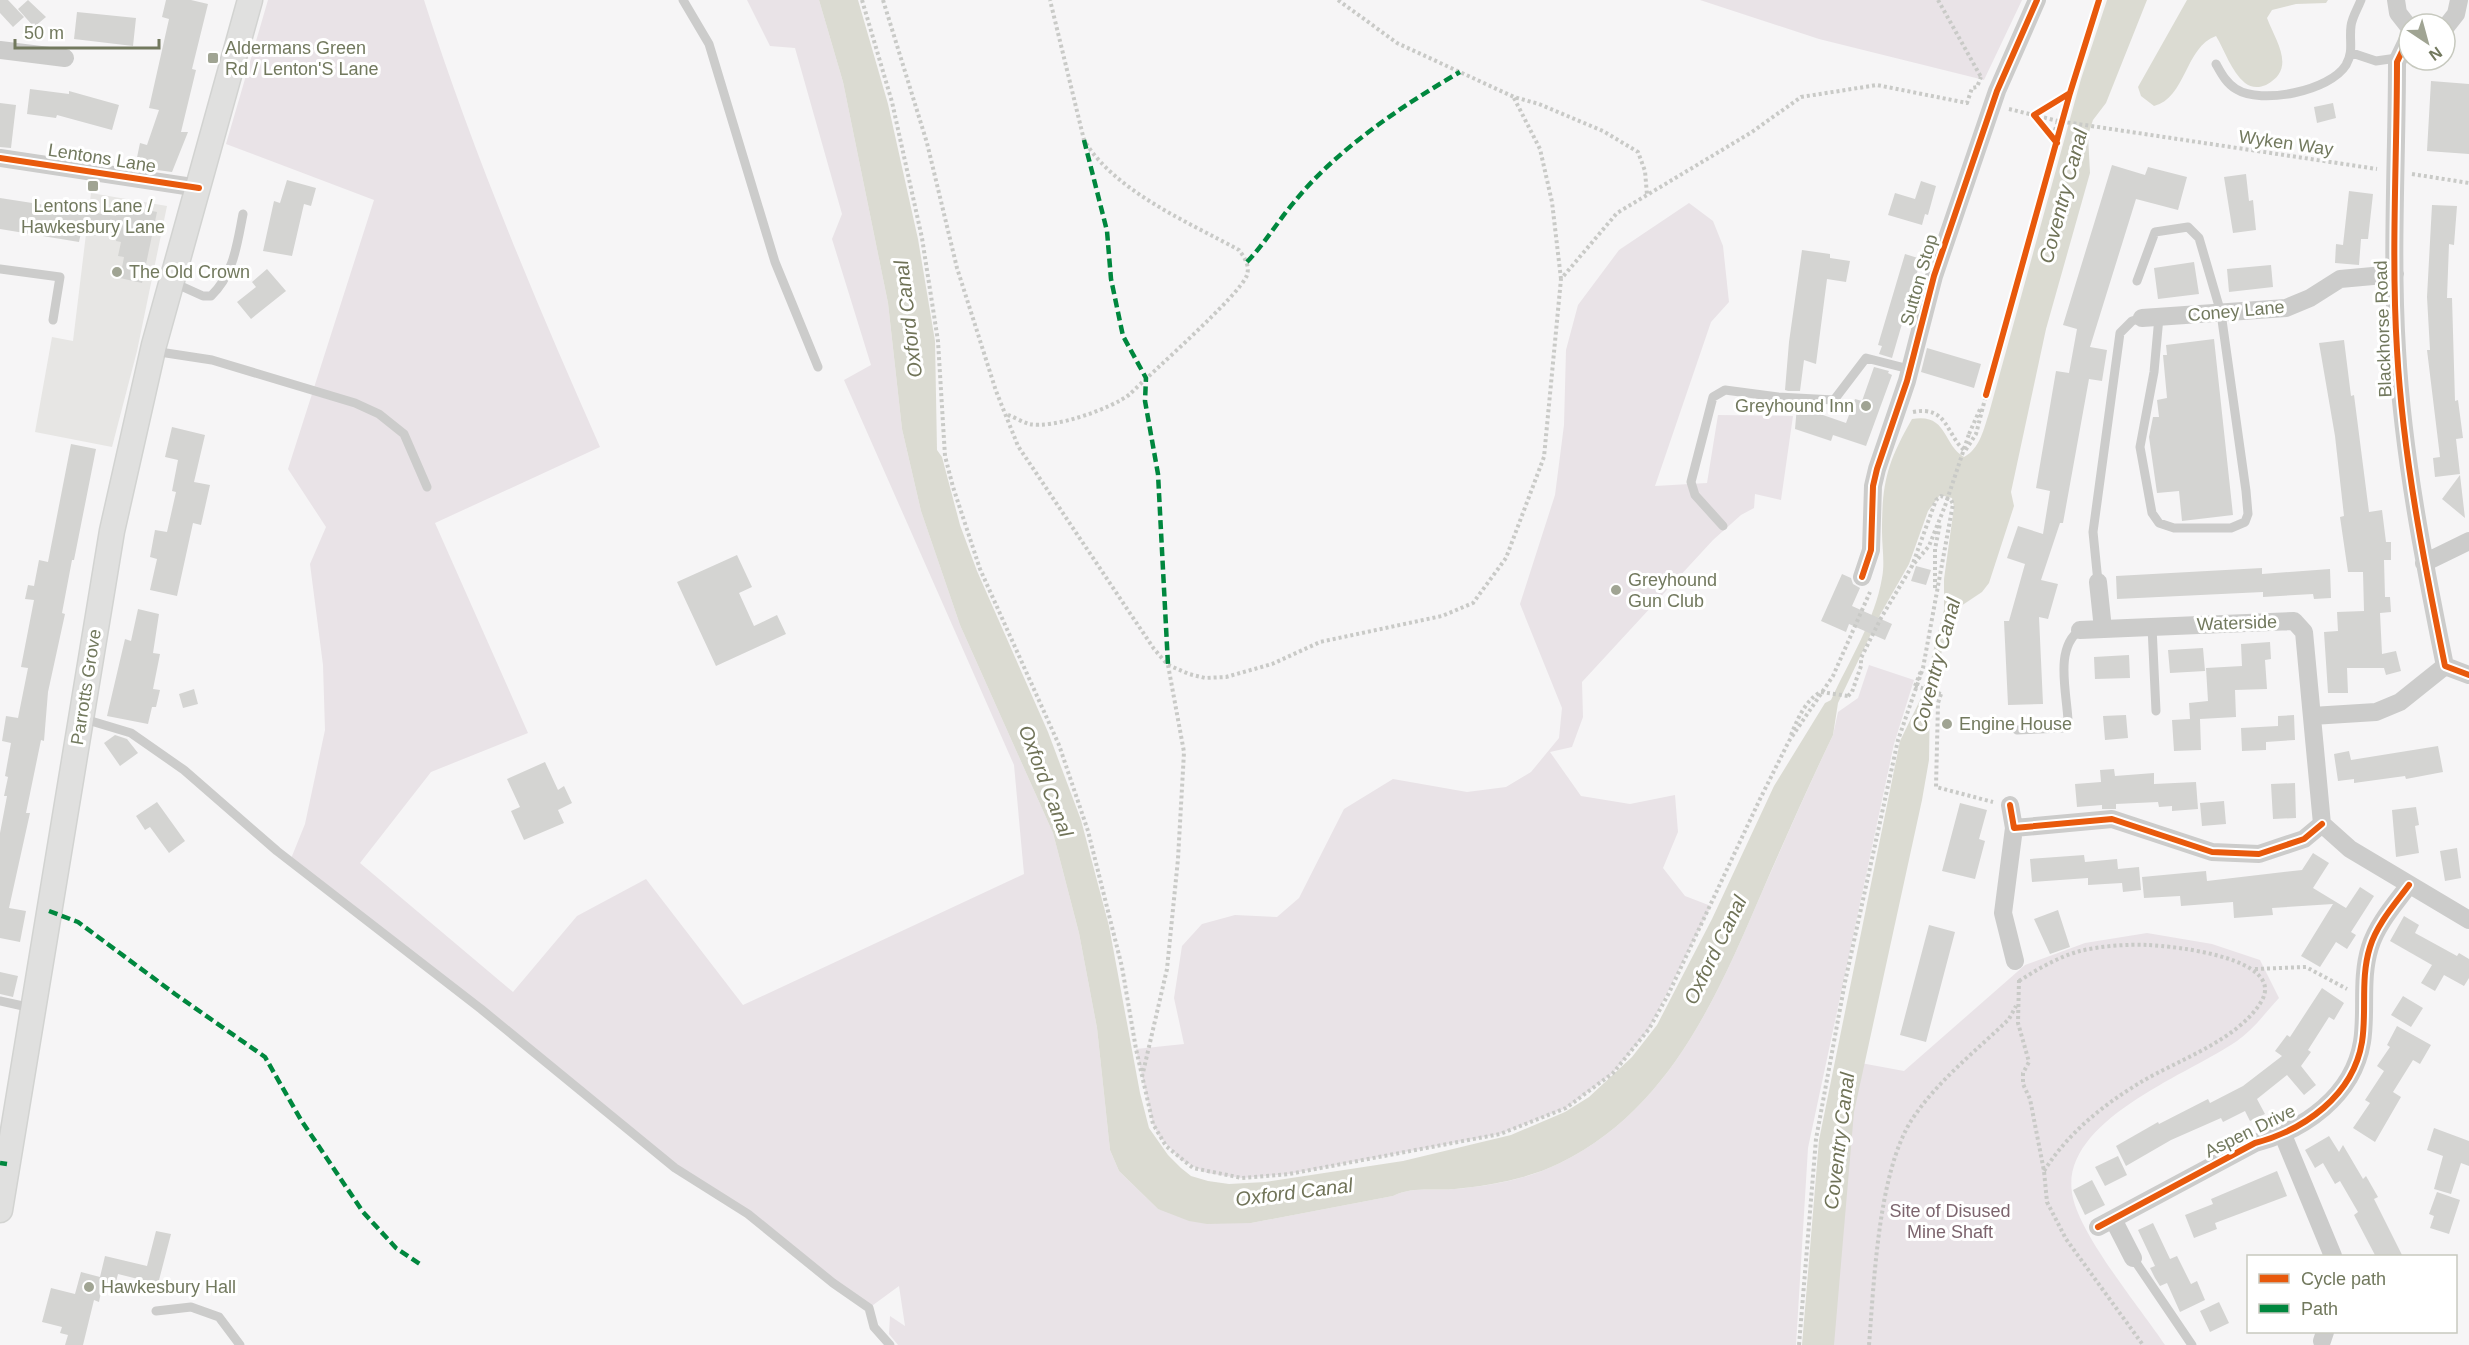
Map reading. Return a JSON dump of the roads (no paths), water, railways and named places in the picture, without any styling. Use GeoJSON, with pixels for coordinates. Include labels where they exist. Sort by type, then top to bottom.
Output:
{"type":"FeatureCollection","features":[{"type":"Feature","properties":{"kind":"main road","name":"Parrotts Grove"},"geometry":{"type":"LineString","coordinates":[[0,1210],[112,531],[153,348],[250,0]]}},
{"type":"Feature","properties":{"kind":"street","name":"Sutton Stop"},"geometry":{"type":"LineString","coordinates":[[1868,580],[1873,486],[1909,369],[1934,276],[1997,91],[2037,0]]}},
{"type":"Feature","properties":{"kind":"street"},"geometry":{"type":"LineString","coordinates":[[0,50],[65,58]]}},
{"type":"Feature","properties":{"kind":"street","name":"Blackhorse Road"},"geometry":{"type":"LineString","coordinates":[[2397,58],[2395,273],[2401,403],[2424,563],[2445,666]]}},
{"type":"Feature","properties":{"kind":"street","name":"Lentons Lane"},"geometry":{"type":"LineString","coordinates":[[0,158],[199,188]]}},
{"type":"Feature","properties":{"kind":"street","name":"Coney Lane"},"geometry":{"type":"LineString","coordinates":[[2150,318],[2286,308],[2310,298],[2340,279],[2395,273]]}},
{"type":"Feature","properties":{"kind":"street"},"geometry":{"type":"LineString","coordinates":[[2424,563],[2469,541]]}},
{"type":"Feature","properties":{"kind":"street"},"geometry":{"type":"LineString","coordinates":[[2098,582],[2103,629]]}},
{"type":"Feature","properties":{"kind":"street","name":"Waterside"},"geometry":{"type":"LineString","coordinates":[[2080,630],[2294,621],[2304,632],[2312,716]]}},
{"type":"Feature","properties":{"kind":"street"},"geometry":{"type":"LineString","coordinates":[[2469,675],[2445,666],[2400,702],[2376,712],[2312,716],[2322,824],[2350,849],[2469,920]]}},
{"type":"Feature","properties":{"kind":"street"},"geometry":{"type":"LineString","coordinates":[[2010,805],[2014,828],[2003,913],[2015,961]]}},
{"type":"Feature","properties":{"kind":"street"},"geometry":{"type":"LineString","coordinates":[[2014,828],[2112,819],[2212,852],[2259,854],[2304,839],[2322,824]]}},
{"type":"Feature","properties":{"kind":"street","name":"Aspen Drive"},"geometry":{"type":"LineString","coordinates":[[2133,1258],[2106,1223],[2255,1143],[2283,1135],[2312,1118],[2336,1097],[2348,1079],[2362,1042],[2362,988],[2370,945],[2409,885]]}},
{"type":"Feature","properties":{"kind":"street","name":"Aspen Drive"},"geometry":{"type":"LineString","coordinates":[[2283,1135],[2332,1255]]}},
{"type":"Feature","properties":{"kind":"lane"},"geometry":{"type":"LineString","coordinates":[[683,0],[709,44],[775,262],[818,367]]}},
{"type":"Feature","properties":{"kind":"lane"},"geometry":{"type":"LineString","coordinates":[[2216,64],[2224,79],[2236,89],[2254,96],[2278,95],[2329,80],[2344,69],[2352,53],[2351,24],[2361,0]]}},
{"type":"Feature","properties":{"kind":"lane"},"geometry":{"type":"LineString","coordinates":[[2352,53],[2376,61],[2397,58]]}},
{"type":"Feature","properties":{"kind":"lane"},"geometry":{"type":"LineString","coordinates":[[172,282],[203,296],[211,296],[228,274],[236,253],[243,214]]}},
{"type":"Feature","properties":{"kind":"lane"},"geometry":{"type":"LineString","coordinates":[[2098,582],[2093,532],[2120,333],[2132,321],[2150,318],[2154,372],[2140,447],[2152,513],[2159,523],[2174,528],[2231,528],[2245,522],[2248,514],[2221,313],[2199,238],[2188,227],[2155,232],[2137,281]]}},
{"type":"Feature","properties":{"kind":"lane"},"geometry":{"type":"LineString","coordinates":[[0,269],[60,277],[53,320]]}},
{"type":"Feature","properties":{"kind":"lane"},"geometry":{"type":"LineString","coordinates":[[153,348],[212,360],[355,403],[378,414],[404,434],[427,487]]}},
{"type":"Feature","properties":{"kind":"lane"},"geometry":{"type":"LineString","coordinates":[[1723,526],[1695,495],[1691,483],[1713,397],[1725,390],[1778,397],[1834,400],[1866,358],[1909,369]]}},
{"type":"Feature","properties":{"kind":"lane"},"geometry":{"type":"LineString","coordinates":[[2152,627],[2156,711]]}},
{"type":"Feature","properties":{"kind":"lane"},"geometry":{"type":"LineString","coordinates":[[2017,730],[2062,728],[2066,725],[2068,721],[2065,655],[2072,636],[2080,630]]}},
{"type":"Feature","properties":{"kind":"lane"},"geometry":{"type":"LineString","coordinates":[[81,718],[131,733],[184,770],[290,861],[481,1009],[675,1168],[748,1214],[833,1283],[869,1308],[874,1327],[890,1345]]}},
{"type":"Feature","properties":{"kind":"lane"},"geometry":{"type":"LineString","coordinates":[[0,1000],[32,1008]]}},
{"type":"Feature","properties":{"kind":"lane"},"geometry":{"type":"LineString","coordinates":[[2133,1258],[2192,1345]]}},
{"type":"Feature","properties":{"kind":"lane"},"geometry":{"type":"LineString","coordinates":[[156,1311],[191,1306],[219,1317],[240,1345]]}},
{"type":"Feature","properties":{"kind":"water"},"geometry":{"type":"Polygon","coordinates":[[[819,0],[858,0],[888,104],[918,239],[935,341],[937,450],[942,457],[960,525],[977,571],[1048,732],[1081,820],[1109,926],[1140,1093],[1149,1128],[1168,1155],[1191,1176],[1229,1184],[1265,1182],[1403,1161],[1511,1135],[1565,1112],[1589,1097],[1632,1057],[1657,1025],[1712,919],[1774,786],[1825,703],[1831,700],[1868,625],[1879,594],[1883,572],[1882,515],[1885,486],[1897,448],[1912,419],[1924,418],[1938,425],[1964,457],[1974,449],[1981,438],[2081,79],[2107,0],[2147,0],[2106,103],[2093,120],[2088,135],[2090,173],[2046,329],[2011,492],[2014,506],[1989,583],[1982,592],[1952,612],[1930,697],[1929,760],[1922,800],[1854,1112],[1834,1345],[1802,1345],[1819,1140],[1900,741],[1921,698],[1944,610],[1944,579],[1954,507],[1952,498],[1940,495],[1928,511],[1909,564],[1880,615],[1838,703],[1833,735],[1745,932],[1707,1010],[1685,1047],[1660,1082],[1631,1113],[1598,1140],[1560,1163],[1548,1169],[1496,1183],[1455,1189],[1408,1191],[1393,1196],[1251,1223],[1207,1224],[1189,1221],[1158,1209],[1119,1171],[1110,1150],[1097,1028],[1079,933],[1053,833],[960,625],[921,511],[902,429],[888,303],[843,82],[819,0]]]}},
{"type":"Feature","properties":{"kind":"water"},"geometry":{"type":"Polygon","coordinates":[[[2187,0],[2328,0],[2326,3],[2296,4],[2272,10],[2267,18],[2279,46],[2282,63],[2275,79],[2266,85],[2255,87],[2245,83],[2232,67],[2216,36],[2198,50],[2173,93],[2165,101],[2154,106],[2141,96],[2138,87],[2187,0]]]}},
{"type":"Feature","properties":{"kind":"place","name":"Aldermans Green Rd / Lenton'S Lane"},"geometry":{"type":"Point","coordinates":[213,58]}},
{"type":"Feature","properties":{"kind":"place","name":"Lentons Lane / Hawkesbury Lane"},"geometry":{"type":"Point","coordinates":[93,186]}},
{"type":"Feature","properties":{"kind":"place","name":"The Old Crown"},"geometry":{"type":"Point","coordinates":[117,272]}},
{"type":"Feature","properties":{"kind":"place","name":"Greyhound Inn"},"geometry":{"type":"Point","coordinates":[1866,406]}},
{"type":"Feature","properties":{"kind":"place","name":"Greyhound Gun Club"},"geometry":{"type":"Point","coordinates":[1616,590]}},
{"type":"Feature","properties":{"kind":"place","name":"Engine House"},"geometry":{"type":"Point","coordinates":[1947,724]}},
{"type":"Feature","properties":{"kind":"place","name":"Hawkesbury Hall"},"geometry":{"type":"Point","coordinates":[89,1287]}},
{"type":"Feature","properties":{"kind":"water label","name":"Coventry Canal"},"geometry":{"type":"Point","coordinates":[2063,196]}},
{"type":"Feature","properties":{"kind":"water label","name":"Oxford Canal"},"geometry":{"type":"Point","coordinates":[908,319]}},
{"type":"Feature","properties":{"kind":"water label","name":"Coventry Canal"},"geometry":{"type":"Point","coordinates":[1936,665]}},
{"type":"Feature","properties":{"kind":"water label","name":"Oxford Canal"},"geometry":{"type":"Point","coordinates":[1046,781]}},
{"type":"Feature","properties":{"kind":"water label","name":"Oxford Canal"},"geometry":{"type":"Point","coordinates":[1715,950]}},
{"type":"Feature","properties":{"kind":"water label","name":"Coventry Canal"},"geometry":{"type":"Point","coordinates":[1839,1141]}},
{"type":"Feature","properties":{"kind":"water label","name":"Oxford Canal"},"geometry":{"type":"Point","coordinates":[1294,1192]}},
{"type":"Feature","properties":{"kind":"park label","name":"Site of Disused Mine Shaft"},"geometry":{"type":"Point","coordinates":[1950,1221]}}]}
